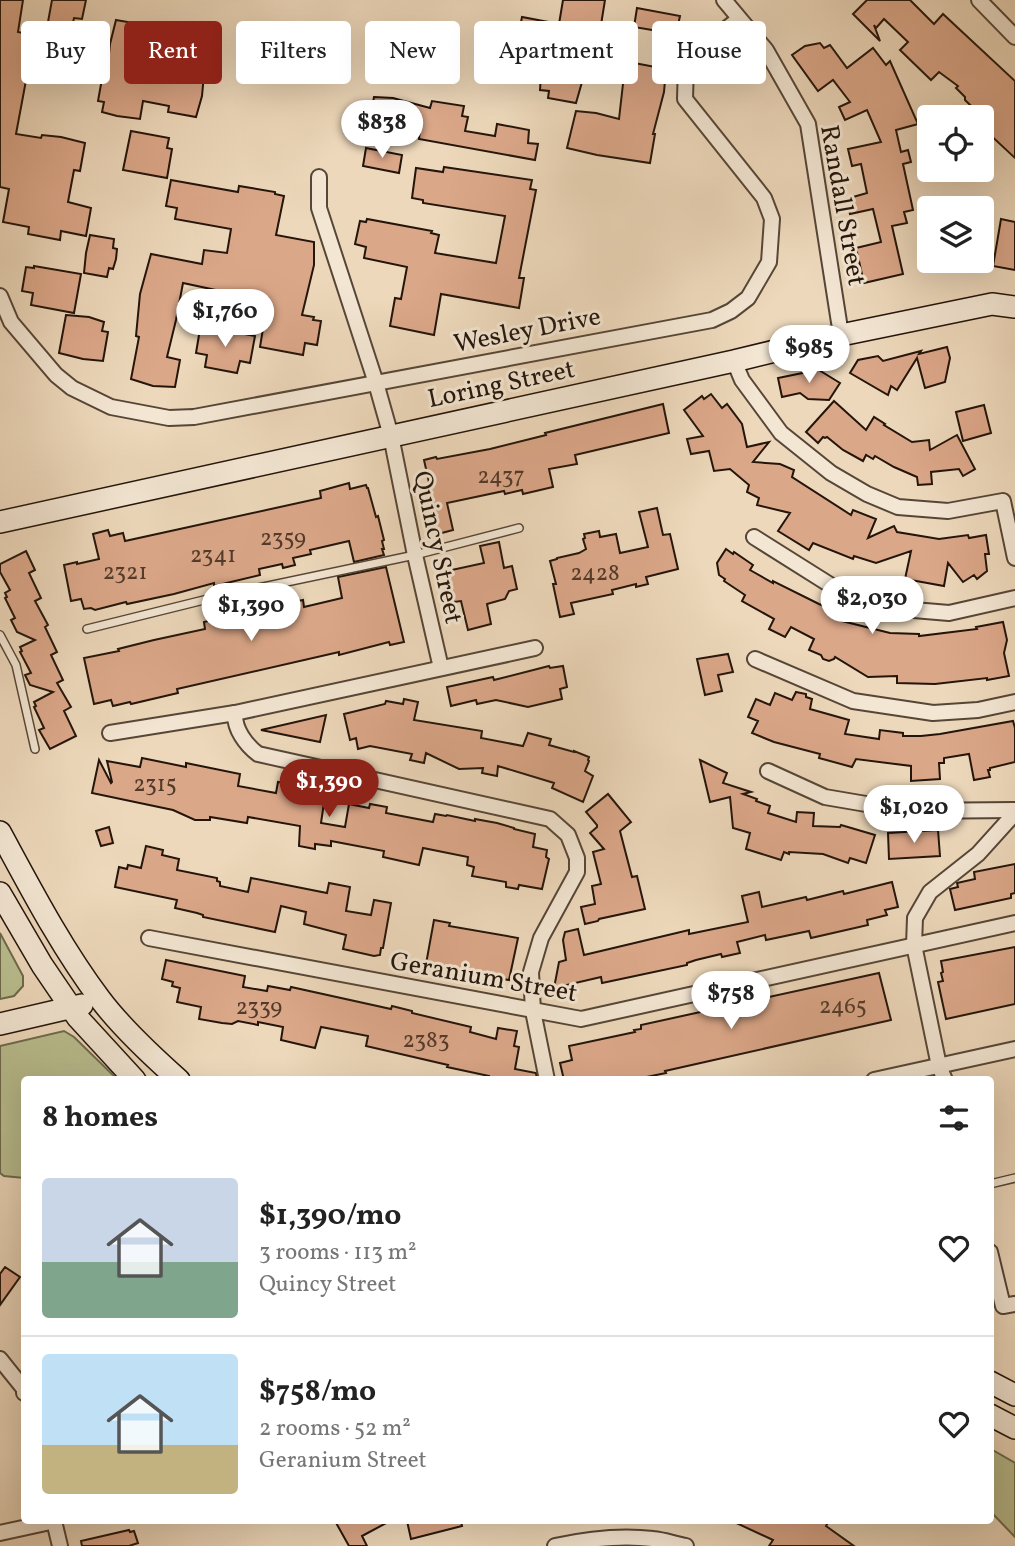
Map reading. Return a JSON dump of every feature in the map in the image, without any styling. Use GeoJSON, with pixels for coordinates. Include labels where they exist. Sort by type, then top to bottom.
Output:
{"type":"FeatureCollection","features":[{"type":"Feature","properties":{"kind":"street"},"geometry":{"type":"LineString","coordinates":[[724,0],[739,19]]}},
{"type":"Feature","properties":{"kind":"street"},"geometry":{"type":"LineString","coordinates":[[979,0],[1015,37]]}},
{"type":"Feature","properties":{"kind":"street","name":"Randall Street"},"geometry":{"type":"LineString","coordinates":[[739,19],[766,50],[808,124],[841,335]]}},
{"type":"Feature","properties":{"kind":"street","name":"Wesley Drive"},"geometry":{"type":"LineString","coordinates":[[0,296],[11,322],[56,374],[72,388],[111,407],[169,418],[194,417],[712,320],[731,312],[748,298],[769,262],[772,219],[764,198],[685,99],[686,64],[696,52],[739,19]]}},
{"type":"Feature","properties":{"kind":"street","name":"Quincy Street"},"geometry":{"type":"LineString","coordinates":[[319,177],[319,208],[391,436],[441,668]]}},
{"type":"Feature","properties":{"kind":"street","name":"Loring Street"},"geometry":{"type":"LineString","coordinates":[[0,522],[734,361],[841,335],[992,304],[1015,307]]}},
{"type":"Feature","properties":{"kind":"street"},"geometry":{"type":"LineString","coordinates":[[734,361],[741,380],[781,433],[831,473],[867,494],[898,507],[948,511],[1003,501],[1015,558]]}},
{"type":"Feature","properties":{"kind":"street"},"geometry":{"type":"LineString","coordinates":[[754,537],[835,588],[890,608],[949,613],[1015,598]]}},
{"type":"Feature","properties":{"kind":"street"},"geometry":{"type":"LineString","coordinates":[[110,733],[235,713],[535,648]]}},
{"type":"Feature","properties":{"kind":"street"},"geometry":{"type":"LineString","coordinates":[[755,659],[853,701],[933,713],[978,710],[1015,702]]}},
{"type":"Feature","properties":{"kind":"street"},"geometry":{"type":"LineString","coordinates":[[235,713],[234,723],[249,747],[258,754],[550,820],[568,835],[577,858],[576,872],[541,939],[531,972],[533,1011],[546,1076]]}},
{"type":"Feature","properties":{"kind":"street"},"geometry":{"type":"LineString","coordinates":[[768,771],[825,797],[907,811],[1015,811]]}},
{"type":"Feature","properties":{"kind":"street"},"geometry":{"type":"LineString","coordinates":[[943,1076],[914,945],[915,918],[930,892],[978,854],[1015,811]]}},
{"type":"Feature","properties":{"kind":"street"},"geometry":{"type":"LineString","coordinates":[[0,832],[66,950],[101,1000],[175,1076]]}},
{"type":"Feature","properties":{"kind":"street"},"geometry":{"type":"LineString","coordinates":[[0,893],[42,965],[78,1018],[131,1076]]}},
{"type":"Feature","properties":{"kind":"street","name":"Geranium Street"},"geometry":{"type":"LineString","coordinates":[[149,939],[581,1019],[1015,923]]}},
{"type":"Feature","properties":{"kind":"street"},"geometry":{"type":"LineString","coordinates":[[0,1024],[101,1000]]}},
{"type":"Feature","properties":{"kind":"street"},"geometry":{"type":"LineString","coordinates":[[893,1076],[1015,1049]]}},
{"type":"Feature","properties":{"kind":"street"},"geometry":{"type":"LineString","coordinates":[[994,1263],[1009,1305]]}},
{"type":"Feature","properties":{"kind":"street"},"geometry":{"type":"LineString","coordinates":[[0,1359],[21,1385]]}},
{"type":"Feature","properties":{"kind":"street"},"geometry":{"type":"LineString","coordinates":[[994,1384],[1015,1395]]}},
{"type":"Feature","properties":{"kind":"street"},"geometry":{"type":"LineString","coordinates":[[994,1417],[1015,1428]]}},
{"type":"Feature","properties":{"kind":"street"},"geometry":{"type":"LineString","coordinates":[[0,1533],[40,1524]]}},
{"type":"Feature","properties":{"kind":"street"},"geometry":{"type":"LineString","coordinates":[[55,1524],[60,1546]]}},
{"type":"Feature","properties":{"kind":"street"},"geometry":{"type":"LineString","coordinates":[[555,1546],[576,1541],[616,1538],[654,1539],[685,1546]]}},
{"type":"Feature","properties":{"kind":"lane"},"geometry":{"type":"LineString","coordinates":[[87,629],[220,596],[415,555],[519,528]]}},
{"type":"Feature","properties":{"kind":"lane"},"geometry":{"type":"LineString","coordinates":[[0,635],[16,665],[35,749]]}},
{"type":"Feature","properties":{"kind":"lane"},"geometry":{"type":"LineString","coordinates":[[994,1183],[1015,1178]]}},
{"type":"Feature","properties":{"kind":"green space"},"geometry":{"type":"Polygon","coordinates":[[[0,933],[23,976],[23,986],[14,996],[0,999],[0,933]]]}},
{"type":"Feature","properties":{"kind":"green space"},"geometry":{"type":"Polygon","coordinates":[[[64,1031],[74,1037],[114,1076],[21,1076],[21,1178],[0,1173],[0,1046],[64,1031]]]}},
{"type":"Feature","properties":{"kind":"green space"},"geometry":{"type":"Polygon","coordinates":[[[994,1451],[1015,1463],[1015,1537],[994,1515],[994,1451]]]}},
{"type":"Feature","properties":{"kind":"building"},"geometry":{"type":"Polygon","coordinates":[[[0,0],[23,0],[18,32],[21,33],[21,84],[25,84],[16,134],[41,138],[42,135],[61,137],[85,143],[80,171],[74,170],[68,202],[91,208],[86,236],[61,231],[60,240],[28,234],[29,227],[3,222],[9,189],[0,187],[0,0]]]}},
{"type":"Feature","properties":{"kind":"building"},"geometry":{"type":"Polygon","coordinates":[[[52,0],[86,0],[82,19],[74,18],[73,21],[48,21],[52,0]]]}},
{"type":"Feature","properties":{"kind":"building"},"geometry":{"type":"Polygon","coordinates":[[[563,0],[605,0],[602,21],[560,21],[563,0]]]}},
{"type":"Feature","properties":{"kind":"building"},"geometry":{"type":"Polygon","coordinates":[[[867,0],[910,0],[934,24],[943,14],[1015,81],[1015,158],[994,138],[994,105],[970,105],[956,88],[958,86],[939,72],[931,80],[900,50],[908,42],[884,19],[876,28],[874,25],[880,41],[853,14],[867,0]]]}},
{"type":"Feature","properties":{"kind":"building"},"geometry":{"type":"Polygon","coordinates":[[[637,8],[680,16],[679,21],[652,21],[652,30],[638,28],[638,21],[635,21],[637,8]]]}},
{"type":"Feature","properties":{"kind":"building"},"geometry":{"type":"Polygon","coordinates":[[[522,17],[543,21],[521,21],[522,17]]]}},
{"type":"Feature","properties":{"kind":"building"},"geometry":{"type":"Polygon","coordinates":[[[116,20],[124,21],[124,84],[203,84],[196,117],[168,112],[169,106],[143,101],[140,119],[102,112],[104,102],[98,101],[101,84],[110,84],[110,44],[116,20]]]}},
{"type":"Feature","properties":{"kind":"building"},"geometry":{"type":"Polygon","coordinates":[[[820,43],[824,48],[830,45],[847,68],[873,48],[886,65],[890,61],[917,122],[917,124],[896,130],[901,152],[908,150],[911,162],[903,164],[913,210],[904,212],[907,223],[892,226],[903,274],[864,283],[856,248],[881,242],[873,209],[850,214],[846,199],[867,193],[861,164],[852,166],[848,149],[881,142],[867,110],[845,120],[839,107],[850,102],[833,80],[818,91],[792,55],[805,46],[820,43]]]}},
{"type":"Feature","properties":{"kind":"building"},"geometry":{"type":"Polygon","coordinates":[[[638,64],[652,66],[652,84],[665,84],[653,134],[650,163],[567,148],[576,111],[619,119],[623,84],[638,84],[638,64]]]}},
{"type":"Feature","properties":{"kind":"building"},"geometry":{"type":"Polygon","coordinates":[[[540,84],[581,84],[576,103],[548,98],[549,91],[540,90],[540,84]]]}},
{"type":"Feature","properties":{"kind":"building"},"geometry":{"type":"Polygon","coordinates":[[[374,97],[393,98],[430,108],[432,101],[464,106],[462,116],[468,117],[465,131],[495,136],[497,124],[529,130],[528,143],[538,144],[535,160],[419,139],[420,130],[388,128],[369,123],[374,97]]]}},
{"type":"Feature","properties":{"kind":"building"},"geometry":{"type":"Polygon","coordinates":[[[131,131],[169,138],[167,148],[172,149],[167,178],[123,170],[131,131]]]}},
{"type":"Feature","properties":{"kind":"building"},"geometry":{"type":"Polygon","coordinates":[[[366,148],[402,155],[399,173],[363,166],[366,148]]]}},
{"type":"Feature","properties":{"kind":"building"},"geometry":{"type":"Polygon","coordinates":[[[444,167],[532,180],[530,189],[536,190],[519,278],[524,278],[519,308],[441,294],[434,335],[390,326],[395,298],[401,299],[407,267],[364,258],[366,247],[355,244],[360,221],[366,222],[367,219],[432,231],[431,233],[439,235],[435,253],[496,263],[505,216],[423,203],[423,200],[412,198],[416,168],[443,172],[444,167]]]}},
{"type":"Feature","properties":{"kind":"building"},"geometry":{"type":"Polygon","coordinates":[[[171,180],[238,192],[239,186],[284,196],[276,235],[314,242],[314,265],[302,315],[321,321],[317,345],[305,343],[303,355],[260,347],[268,298],[183,283],[167,357],[180,360],[175,387],[153,386],[131,379],[139,337],[136,336],[140,294],[151,254],[202,264],[204,250],[227,253],[231,229],[175,219],[177,208],[166,206],[171,180]]]}},
{"type":"Feature","properties":{"kind":"building"},"geometry":{"type":"Polygon","coordinates":[[[1001,219],[1015,222],[1015,270],[994,266],[1001,219]]]}},
{"type":"Feature","properties":{"kind":"building"},"geometry":{"type":"Polygon","coordinates":[[[90,235],[114,239],[116,259],[113,269],[109,268],[107,277],[84,273],[90,235]]]}},
{"type":"Feature","properties":{"kind":"building"},"geometry":{"type":"Polygon","coordinates":[[[26,267],[81,274],[74,313],[31,305],[33,293],[22,291],[26,267]]]}},
{"type":"Feature","properties":{"kind":"building"},"geometry":{"type":"Polygon","coordinates":[[[66,315],[89,317],[104,322],[102,331],[108,332],[103,361],[59,353],[66,315]]]}},
{"type":"Feature","properties":{"kind":"building"},"geometry":{"type":"Polygon","coordinates":[[[208,327],[255,336],[250,363],[240,361],[237,373],[205,367],[207,355],[196,353],[200,329],[207,330],[208,327]]]}},
{"type":"Feature","properties":{"kind":"building"},"geometry":{"type":"Polygon","coordinates":[[[947,347],[950,358],[945,382],[925,388],[917,358],[897,390],[891,386],[888,395],[850,373],[858,360],[878,356],[883,361],[947,347]]]}},
{"type":"Feature","properties":{"kind":"building"},"geometry":{"type":"Polygon","coordinates":[[[814,367],[840,383],[829,400],[808,399],[800,393],[782,397],[778,378],[812,371],[814,367]]]}},
{"type":"Feature","properties":{"kind":"building"},"geometry":{"type":"Polygon","coordinates":[[[711,394],[722,408],[727,404],[742,424],[747,447],[769,442],[753,462],[780,464],[794,470],[792,477],[851,515],[853,510],[876,519],[868,538],[894,526],[897,532],[939,539],[986,535],[989,554],[985,554],[987,571],[977,579],[974,575],[963,582],[948,563],[944,586],[905,579],[911,551],[876,563],[854,556],[853,559],[813,543],[809,550],[778,531],[790,513],[757,505],[759,498],[747,492],[749,485],[730,469],[714,471],[709,451],[691,454],[687,439],[703,436],[684,410],[702,396],[704,399],[711,394]]]}},
{"type":"Feature","properties":{"kind":"building"},"geometry":{"type":"Polygon","coordinates":[[[834,401],[866,430],[874,417],[912,442],[929,440],[930,450],[957,435],[975,469],[963,476],[959,469],[931,472],[932,484],[918,485],[917,477],[875,456],[873,459],[866,455],[863,461],[827,437],[823,437],[818,443],[806,432],[834,401]]]}},
{"type":"Feature","properties":{"kind":"building"},"geometry":{"type":"Polygon","coordinates":[[[663,404],[669,433],[575,455],[577,464],[549,469],[553,487],[523,494],[522,490],[505,494],[504,491],[447,503],[453,530],[438,534],[424,460],[490,449],[663,404]]]}},
{"type":"Feature","properties":{"kind":"building"},"geometry":{"type":"Polygon","coordinates":[[[984,405],[991,433],[963,441],[956,412],[984,405]]]}},
{"type":"Feature","properties":{"kind":"building"},"geometry":{"type":"Polygon","coordinates":[[[349,483],[350,489],[366,485],[368,488],[384,540],[384,555],[354,562],[349,541],[310,550],[311,554],[293,558],[295,565],[283,568],[282,564],[259,569],[260,575],[214,586],[214,583],[95,610],[84,609],[81,599],[71,601],[64,565],[99,559],[93,534],[108,530],[110,536],[123,533],[125,541],[321,498],[320,491],[349,483]]]}},
{"type":"Feature","properties":{"kind":"building"},"geometry":{"type":"Polygon","coordinates":[[[657,508],[663,535],[670,534],[678,569],[646,577],[648,584],[636,587],[636,584],[612,590],[613,594],[571,603],[574,614],[560,617],[550,561],[586,549],[584,534],[599,531],[600,537],[616,534],[620,553],[648,547],[639,512],[657,508]]]}},
{"type":"Feature","properties":{"kind":"building"},"geometry":{"type":"Polygon","coordinates":[[[499,542],[504,568],[512,566],[517,589],[509,591],[505,599],[487,604],[491,624],[468,630],[461,601],[454,602],[447,571],[484,563],[480,546],[499,542]]]}},
{"type":"Feature","properties":{"kind":"building"},"geometry":{"type":"Polygon","coordinates":[[[726,549],[753,565],[750,570],[773,583],[845,615],[842,621],[890,633],[919,636],[977,629],[976,627],[1003,622],[1007,640],[1004,653],[1009,676],[935,684],[897,683],[897,676],[868,677],[835,657],[829,661],[823,659],[821,655],[809,650],[814,639],[791,627],[785,637],[769,629],[774,619],[742,601],[745,595],[724,581],[719,575],[717,563],[726,549]]]}},
{"type":"Feature","properties":{"kind":"building"},"geometry":{"type":"Polygon","coordinates":[[[26,551],[35,570],[29,573],[41,598],[35,601],[48,625],[45,627],[57,652],[51,655],[63,680],[57,683],[71,707],[64,711],[76,736],[50,749],[39,730],[44,728],[34,702],[53,692],[30,685],[25,675],[31,673],[20,647],[35,640],[17,632],[11,620],[15,618],[5,598],[5,593],[10,590],[0,572],[0,564],[26,551]]]}},
{"type":"Feature","properties":{"kind":"building"},"geometry":{"type":"Polygon","coordinates":[[[386,567],[404,642],[390,645],[389,642],[339,655],[339,652],[177,689],[178,693],[131,704],[113,706],[111,700],[94,704],[84,658],[205,629],[204,622],[217,619],[218,625],[277,612],[275,606],[303,600],[304,607],[342,598],[338,577],[386,567]]]}},
{"type":"Feature","properties":{"kind":"building"},"geometry":{"type":"Polygon","coordinates":[[[728,654],[733,672],[718,675],[722,691],[705,695],[697,659],[728,654]]]}},
{"type":"Feature","properties":{"kind":"building"},"geometry":{"type":"Polygon","coordinates":[[[549,666],[563,666],[567,687],[560,689],[562,699],[528,707],[496,700],[477,704],[476,700],[451,706],[447,687],[493,677],[494,680],[549,666]]]}},
{"type":"Feature","properties":{"kind":"building"},"geometry":{"type":"Polygon","coordinates":[[[796,692],[806,694],[806,697],[812,699],[810,709],[849,720],[845,734],[879,739],[880,730],[903,733],[903,736],[921,736],[1013,721],[1015,762],[990,768],[990,777],[974,780],[969,754],[944,758],[944,763],[939,763],[940,779],[911,781],[911,766],[856,759],[852,767],[819,758],[820,754],[774,742],[752,733],[758,721],[748,717],[756,699],[770,705],[775,693],[792,700],[796,692]]]}},
{"type":"Feature","properties":{"kind":"building"},"geometry":{"type":"Polygon","coordinates":[[[404,699],[418,702],[414,720],[482,731],[481,738],[523,746],[528,733],[551,739],[549,745],[589,757],[585,771],[593,776],[583,802],[552,788],[554,783],[498,766],[497,776],[482,773],[483,768],[459,769],[426,753],[424,763],[410,760],[412,754],[370,746],[358,749],[356,738],[350,740],[344,714],[385,704],[386,701],[403,704],[404,699]]]}},
{"type":"Feature","properties":{"kind":"building"},"geometry":{"type":"Polygon","coordinates":[[[326,715],[320,742],[261,730],[326,715]]]}},
{"type":"Feature","properties":{"kind":"building"},"geometry":{"type":"Polygon","coordinates":[[[142,758],[186,767],[186,763],[240,774],[238,786],[276,793],[278,782],[326,789],[321,823],[345,827],[349,804],[369,808],[370,804],[387,807],[386,813],[433,822],[435,814],[447,815],[497,823],[535,834],[533,847],[547,850],[546,857],[549,859],[542,889],[519,885],[518,889],[506,887],[506,882],[472,876],[474,867],[467,865],[468,857],[423,848],[419,865],[383,857],[384,851],[331,841],[331,846],[315,844],[315,849],[299,846],[300,826],[248,817],[247,823],[210,817],[210,820],[195,820],[173,810],[92,793],[99,760],[111,783],[107,761],[140,767],[142,758]]]}},
{"type":"Feature","properties":{"kind":"building"},"geometry":{"type":"Polygon","coordinates":[[[700,760],[727,773],[723,783],[751,792],[743,794],[770,806],[768,813],[796,822],[797,812],[814,813],[813,826],[841,825],[875,835],[866,863],[850,858],[848,863],[823,854],[789,852],[784,852],[781,860],[746,849],[750,833],[733,828],[730,797],[710,802],[700,760]]]}},
{"type":"Feature","properties":{"kind":"building"},"geometry":{"type":"Polygon","coordinates":[[[608,794],[631,822],[620,831],[632,877],[637,876],[645,909],[585,924],[581,907],[595,904],[592,886],[601,884],[593,852],[604,849],[590,833],[597,825],[586,812],[608,794]]]}},
{"type":"Feature","properties":{"kind":"building"},"geometry":{"type":"Polygon","coordinates":[[[109,827],[113,843],[101,846],[96,831],[109,827]]]}},
{"type":"Feature","properties":{"kind":"building"},"geometry":{"type":"Polygon","coordinates":[[[938,830],[940,856],[889,859],[888,833],[938,830]]]}},
{"type":"Feature","properties":{"kind":"building"},"geometry":{"type":"Polygon","coordinates":[[[146,846],[163,850],[162,855],[179,859],[177,870],[217,878],[220,886],[248,892],[251,878],[327,893],[329,883],[350,887],[346,911],[371,915],[374,900],[391,903],[380,955],[343,949],[346,935],[304,924],[306,912],[281,906],[275,932],[203,917],[175,908],[177,900],[115,887],[119,867],[127,869],[128,865],[141,868],[146,846]]]}},
{"type":"Feature","properties":{"kind":"building"},"geometry":{"type":"Polygon","coordinates":[[[1015,864],[1015,893],[1011,894],[1011,898],[955,910],[950,889],[958,887],[957,883],[975,879],[974,872],[1015,864]]]}},
{"type":"Feature","properties":{"kind":"building"},"geometry":{"type":"Polygon","coordinates":[[[892,882],[898,907],[885,910],[887,915],[867,920],[868,925],[811,938],[809,931],[766,940],[765,935],[737,942],[740,953],[722,957],[721,954],[687,965],[602,983],[601,977],[554,988],[559,962],[566,960],[563,940],[565,932],[578,929],[584,955],[689,930],[689,934],[748,922],[742,896],[759,892],[762,907],[843,891],[844,894],[892,882]]]}},
{"type":"Feature","properties":{"kind":"building"},"geometry":{"type":"Polygon","coordinates":[[[434,920],[450,923],[449,926],[518,938],[509,980],[461,972],[460,974],[426,964],[434,920]]]}},
{"type":"Feature","properties":{"kind":"building"},"geometry":{"type":"Polygon","coordinates":[[[1015,947],[1015,1004],[946,1019],[938,982],[943,981],[941,961],[1015,947]]]}},
{"type":"Feature","properties":{"kind":"building"},"geometry":{"type":"Polygon","coordinates":[[[166,960],[245,976],[243,987],[267,991],[268,986],[290,990],[291,987],[391,1009],[392,1006],[471,1027],[470,1032],[496,1039],[498,1028],[517,1031],[514,1046],[519,1047],[515,1069],[536,1073],[536,1076],[489,1076],[447,1067],[448,1065],[366,1046],[368,1036],[321,1027],[315,1048],[281,1040],[283,1027],[258,1022],[258,1025],[238,1021],[232,1024],[199,1019],[201,1007],[177,1002],[180,988],[172,986],[173,982],[162,979],[166,960]]]}},
{"type":"Feature","properties":{"kind":"building"},"geometry":{"type":"Polygon","coordinates":[[[879,973],[891,1020],[651,1076],[563,1076],[560,1063],[572,1060],[569,1046],[635,1032],[634,1030],[641,1029],[641,1025],[879,973]]]}},
{"type":"Feature","properties":{"kind":"building"},"geometry":{"type":"Polygon","coordinates":[[[5,1267],[20,1277],[0,1305],[0,1274],[5,1267]]]}},
{"type":"Feature","properties":{"kind":"building"},"geometry":{"type":"Polygon","coordinates":[[[337,1524],[384,1524],[362,1536],[367,1546],[349,1546],[337,1524]]]}},
{"type":"Feature","properties":{"kind":"building"},"geometry":{"type":"Polygon","coordinates":[[[408,1524],[462,1524],[462,1526],[411,1539],[408,1524]]]}},
{"type":"Feature","properties":{"kind":"building"},"geometry":{"type":"Polygon","coordinates":[[[738,1524],[827,1524],[826,1526],[854,1546],[769,1546],[773,1540],[738,1524]]]}},
{"type":"Feature","properties":{"kind":"building"},"geometry":{"type":"Polygon","coordinates":[[[134,1531],[138,1543],[129,1546],[82,1546],[81,1541],[134,1531]]]}}]}
